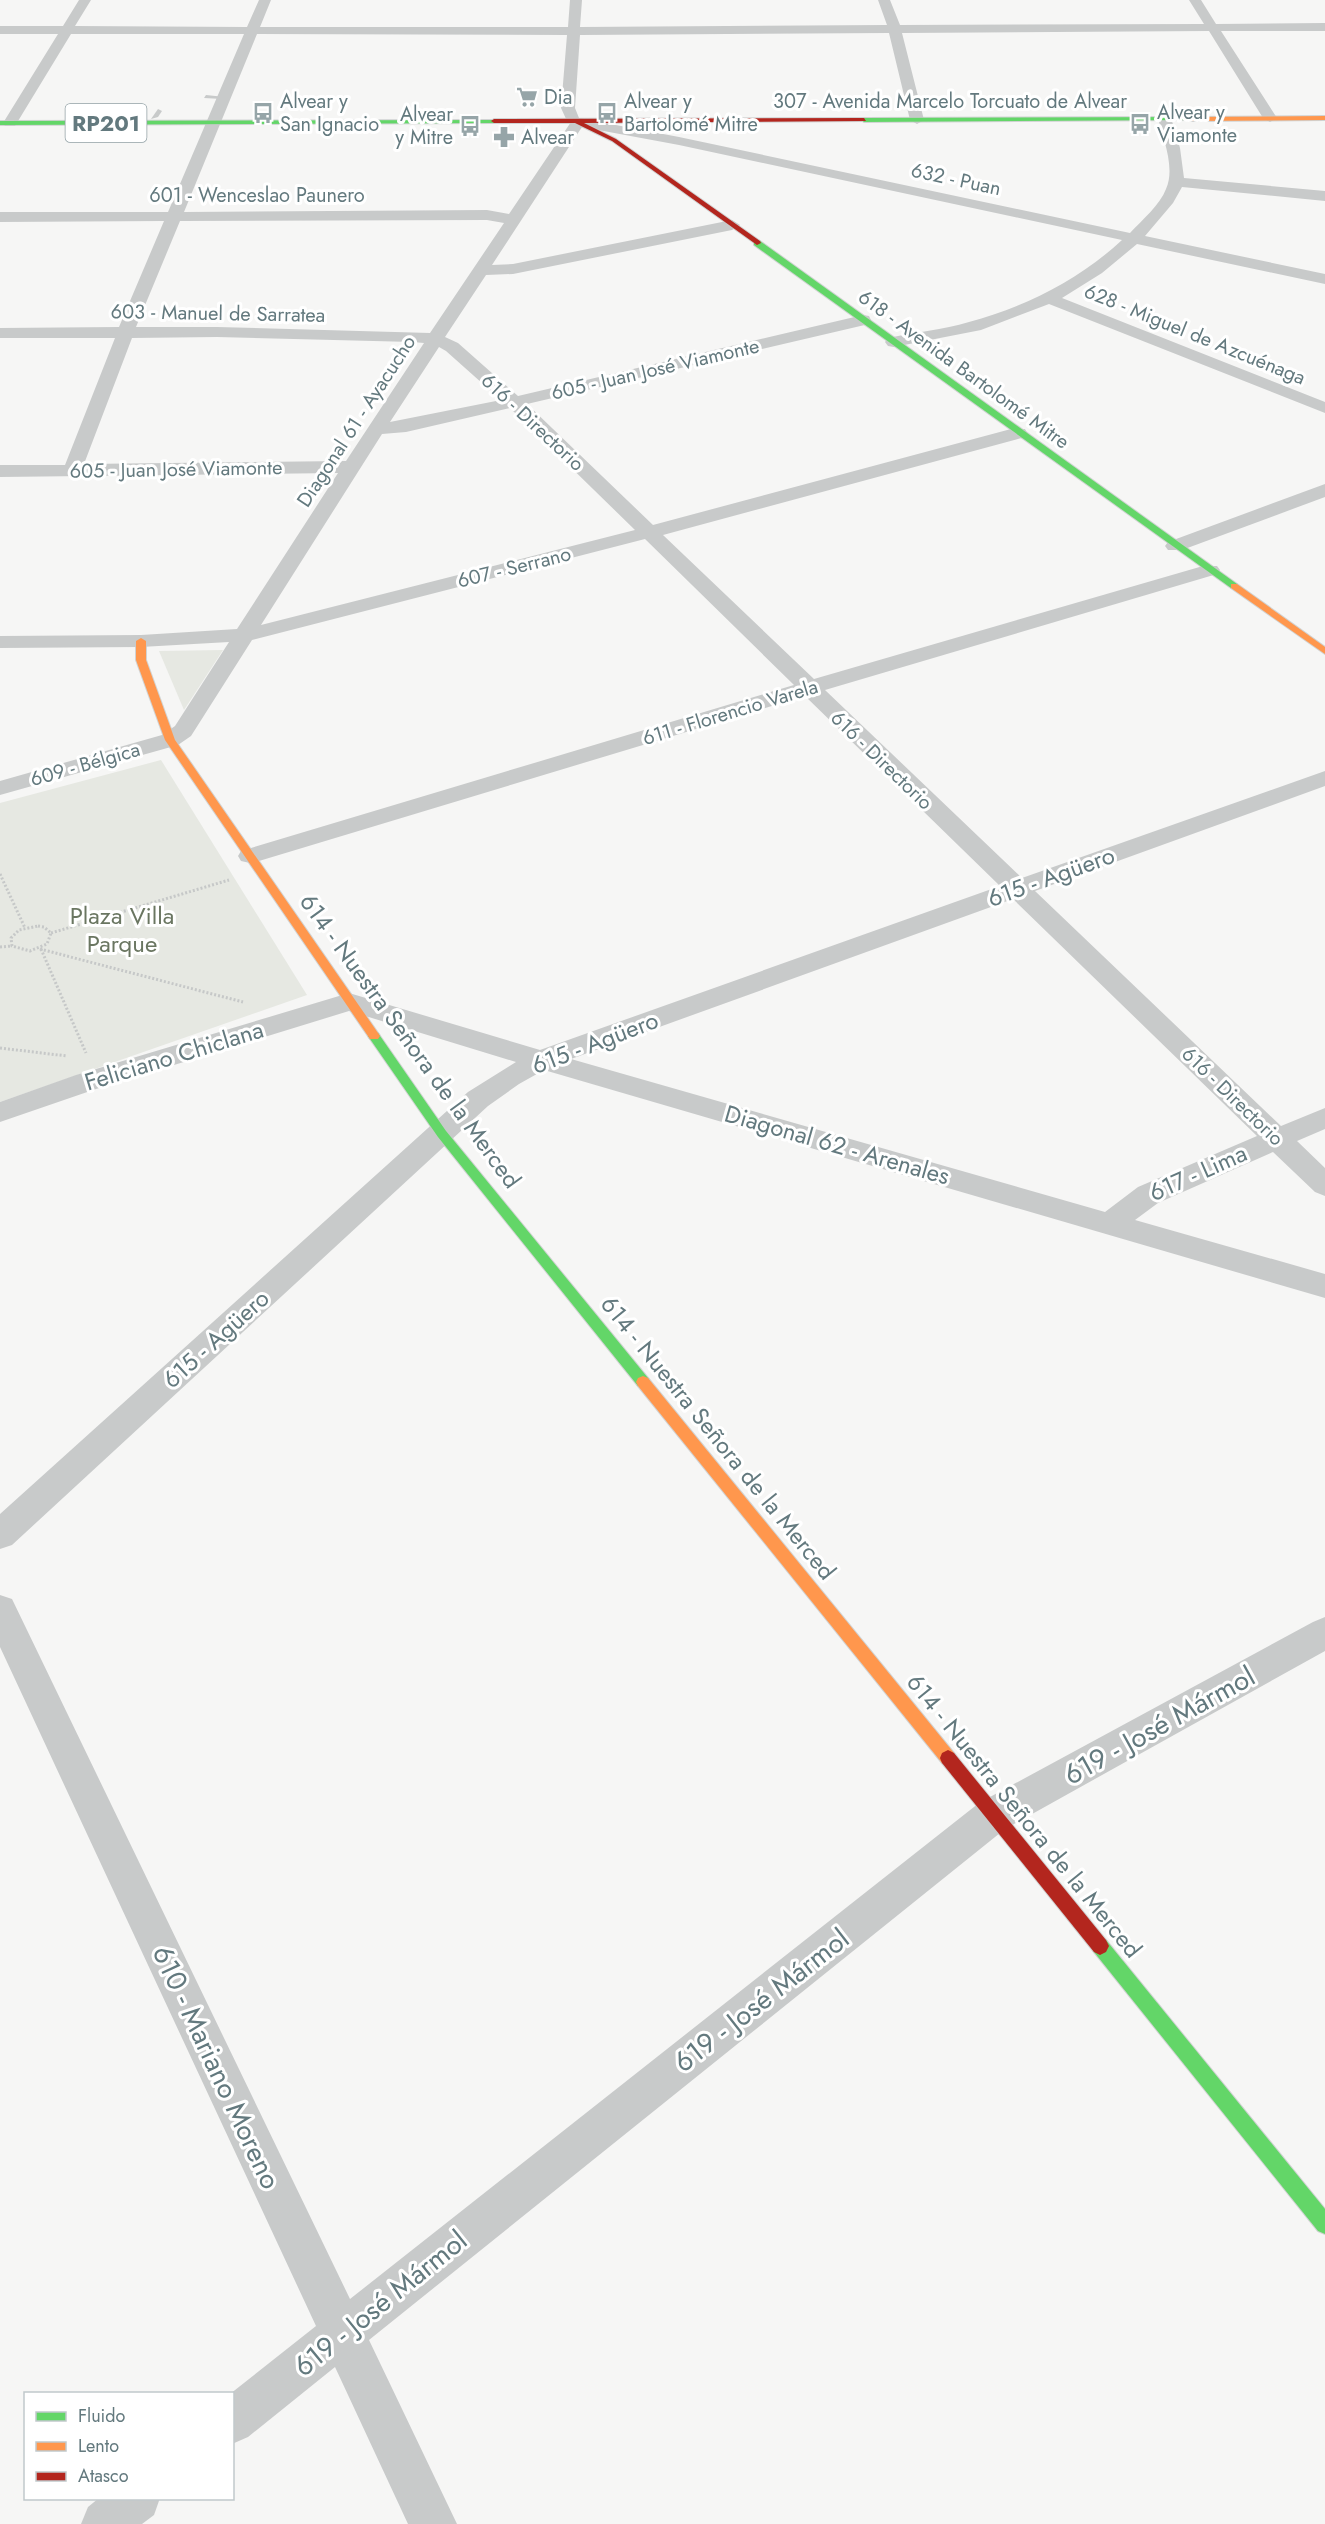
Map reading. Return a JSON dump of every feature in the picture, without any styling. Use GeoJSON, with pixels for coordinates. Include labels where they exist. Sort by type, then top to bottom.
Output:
{"type":"FeatureCollection","features":[{"type":"Feature","properties":{"kind":"main road","name":"307 - Avenida Marcelo Torcuato de Alvear"},"geometry":{"type":"LineString","coordinates":[[6,120],[1164,117],[1325,113]]}},
{"type":"Feature","properties":{"kind":"main road","name":"307 - Avenida Marcelo Torcuato de Alvear"},"geometry":{"type":"LineString","coordinates":[[6,120],[156,114],[214,120]]}},
{"type":"Feature","properties":{"kind":"main road","name":"307 - Avenida Marcelo Torcuato de Alvear"},"geometry":{"type":"LineString","coordinates":[[1269,116],[1325,118]]}},
{"type":"Feature","properties":{"kind":"main road","name":"618 - Avenida Bartolomé Mitre"},"geometry":{"type":"LineString","coordinates":[[575,120],[614,140],[1175,546],[1325,651]]}},
{"type":"Feature","properties":{"kind":"main road","name":"614 - Nuestra Señora de la Merced"},"geometry":{"type":"LineString","coordinates":[[141,641],[141,660],[170,740],[442,1134],[992,1816],[1325,2224]]}},
{"type":"Feature","properties":{"kind":"street"},"geometry":{"type":"LineString","coordinates":[[6,120],[85,0]]}},
{"type":"Feature","properties":{"kind":"street"},"geometry":{"type":"LineString","coordinates":[[72,470],[124,333],[265,0]]}},
{"type":"Feature","properties":{"kind":"street"},"geometry":{"type":"LineString","coordinates":[[575,120],[568,108],[576,0]]}},
{"type":"Feature","properties":{"kind":"street"},"geometry":{"type":"LineString","coordinates":[[884,0],[894,28],[917,118]]}},
{"type":"Feature","properties":{"kind":"street"},"geometry":{"type":"LineString","coordinates":[[1195,0],[1269,116]]}},
{"type":"Feature","properties":{"kind":"street"},"geometry":{"type":"LineString","coordinates":[[0,30],[574,31],[1325,27]]}},
{"type":"Feature","properties":{"kind":"street"},"geometry":{"type":"LineString","coordinates":[[894,342],[975,326],[1050,299],[1102,266],[1134,238],[1172,191],[1176,182],[1176,170],[1164,117]]}},
{"type":"Feature","properties":{"kind":"street","name":"Diagonal 61 - Ayacucho"},"geometry":{"type":"LineString","coordinates":[[170,740],[183,731],[247,635],[376,429],[514,220],[575,120]]}},
{"type":"Feature","properties":{"kind":"street","name":"632 - Puan"},"geometry":{"type":"LineString","coordinates":[[575,120],[1325,279]]}},
{"type":"Feature","properties":{"kind":"street"},"geometry":{"type":"LineString","coordinates":[[1176,182],[1325,196]]}},
{"type":"Feature","properties":{"kind":"street","name":"601 - Wenceslao Paunero"},"geometry":{"type":"LineString","coordinates":[[0,217],[487,215],[514,220]]}},
{"type":"Feature","properties":{"kind":"street"},"geometry":{"type":"LineString","coordinates":[[482,270],[513,269],[732,225]]}},
{"type":"Feature","properties":{"kind":"street","name":"628 - Miguel de Azcuénaga"},"geometry":{"type":"LineString","coordinates":[[1050,299],[1325,408]]}},
{"type":"Feature","properties":{"kind":"street","name":"605 - Juan José Viamonte"},"geometry":{"type":"LineString","coordinates":[[376,429],[406,426],[514,402],[862,320]]}},
{"type":"Feature","properties":{"kind":"street","name":"603 - Manuel de Sarratea"},"geometry":{"type":"LineString","coordinates":[[0,333],[217,332],[436,339]]}},
{"type":"Feature","properties":{"kind":"street","name":"616 - Directorio"},"geometry":{"type":"LineString","coordinates":[[436,339],[452,347],[514,402],[1325,1185]]}},
{"type":"Feature","properties":{"kind":"street","name":"607 - Serrano"},"geometry":{"type":"LineString","coordinates":[[0,642],[141,641],[247,635],[650,532],[1018,433]]}},
{"type":"Feature","properties":{"kind":"street","name":"605 - Juan José Viamonte"},"geometry":{"type":"LineString","coordinates":[[0,471],[352,467]]}},
{"type":"Feature","properties":{"kind":"street"},"geometry":{"type":"LineString","coordinates":[[1175,546],[1325,490]]}},
{"type":"Feature","properties":{"kind":"street","name":"611 - Florencio Varela"},"geometry":{"type":"LineString","coordinates":[[254,864],[808,688],[1210,570]]}},
{"type":"Feature","properties":{"kind":"street","name":"609 - Bélgica"},"geometry":{"type":"LineString","coordinates":[[0,788],[170,740]]}},
{"type":"Feature","properties":{"kind":"street","name":"615 - Agüero"},"geometry":{"type":"LineString","coordinates":[[0,1535],[478,1099],[509,1077],[541,1060],[1325,778]]}},
{"type":"Feature","properties":{"kind":"street","name":"Feliciano Chiclana"},"geometry":{"type":"LineString","coordinates":[[0,1112],[86,1082],[349,1002]]}},
{"type":"Feature","properties":{"kind":"street","name":"Diagonal 62 - Arenales"},"geometry":{"type":"LineString","coordinates":[[349,1002],[541,1060],[1325,1286]]}},
{"type":"Feature","properties":{"kind":"street","name":"617 - Lima"},"geometry":{"type":"LineString","coordinates":[[1110,1223],[1148,1195],[1325,1118]]}},
{"type":"Feature","properties":{"kind":"street","name":"610 - Mariano Moreno"},"geometry":{"type":"LineString","coordinates":[[0,1610],[433,2524]]}},
{"type":"Feature","properties":{"kind":"street","name":"619 - José Mármol"},"geometry":{"type":"LineString","coordinates":[[234,2419],[992,1816],[1325,1634]]}},
{"type":"Feature","properties":{"kind":"street"},"geometry":{"type":"LineString","coordinates":[[105,2524],[136,2500]]}},
{"type":"Feature","properties":{"kind":"lane"},"geometry":{"type":"LineString","coordinates":[[206,97],[222,97]]}},
{"type":"Feature","properties":{"kind":"path"},"geometry":{"type":"LineString","coordinates":[[51,933],[254,864]]}},
{"type":"Feature","properties":{"kind":"path"},"geometry":{"type":"LineString","coordinates":[[0,875],[25,928]]}},
{"type":"Feature","properties":{"kind":"path"},"geometry":{"type":"LineString","coordinates":[[12,946],[11,938],[25,928],[44,927],[51,933]]}},
{"type":"Feature","properties":{"kind":"path"},"geometry":{"type":"LineString","coordinates":[[0,947],[12,946],[27,952],[40,949],[50,942],[51,933]]}},
{"type":"Feature","properties":{"kind":"path"},"geometry":{"type":"LineString","coordinates":[[40,949],[300,1017]]}},
{"type":"Feature","properties":{"kind":"path"},"geometry":{"type":"LineString","coordinates":[[0,1048],[88,1058],[40,949]]}},
{"type":"Feature","properties":{"kind":"green space"},"geometry":{"type":"Polygon","coordinates":[[[223,650],[184,710],[159,651],[223,650]]]}},
{"type":"Feature","properties":{"kind":"green space","name":"Plaza Villa Parque"},"geometry":{"type":"Polygon","coordinates":[[[161,760],[307,995],[0,1102],[0,803],[161,760]]]}},
{"type":"Feature","properties":{"kind":"traffic: fast"},"geometry":{"type":"LineString","coordinates":[[864,120],[1188,119]]}},
{"type":"Feature","properties":{"kind":"traffic: fast"},"geometry":{"type":"LineString","coordinates":[[0,123],[494,121]]}},
{"type":"Feature","properties":{"kind":"traffic: fast"},"geometry":{"type":"LineString","coordinates":[[757,243],[1234,586]]}},
{"type":"Feature","properties":{"kind":"traffic: fast"},"geometry":{"type":"LineString","coordinates":[[374,1036],[442,1134],[643,1382]]}},
{"type":"Feature","properties":{"kind":"traffic: fast"},"geometry":{"type":"LineString","coordinates":[[1100,1946],[1325,2224]]}},
{"type":"Feature","properties":{"kind":"traffic: slow"},"geometry":{"type":"LineString","coordinates":[[1188,119],[1325,118]]}},
{"type":"Feature","properties":{"kind":"traffic: slow"},"geometry":{"type":"LineString","coordinates":[[1234,586],[1325,651]]}},
{"type":"Feature","properties":{"kind":"traffic: slow"},"geometry":{"type":"LineString","coordinates":[[141,641],[141,660],[170,740],[374,1036]]}},
{"type":"Feature","properties":{"kind":"traffic: slow"},"geometry":{"type":"LineString","coordinates":[[643,1382],[948,1758]]}},
{"type":"Feature","properties":{"kind":"traffic: jam"},"geometry":{"type":"LineString","coordinates":[[494,121],[864,120]]}},
{"type":"Feature","properties":{"kind":"traffic: jam"},"geometry":{"type":"LineString","coordinates":[[578,122],[614,140],[757,243]]}},
{"type":"Feature","properties":{"kind":"traffic: jam"},"geometry":{"type":"LineString","coordinates":[[948,1758],[1100,1946]]}},
{"type":"Feature","properties":{"kind":"place","name":"Dia"},"geometry":{"type":"Point","coordinates":[527,97]}},
{"type":"Feature","properties":{"kind":"place","name":"Alvear y San Ignacio"},"geometry":{"type":"Point","coordinates":[263,113]}},
{"type":"Feature","properties":{"kind":"place","name":"Alvear y Bartolomé Mitre"},"geometry":{"type":"Point","coordinates":[607,113]}},
{"type":"Feature","properties":{"kind":"place","name":"Alvear y Viamonte"},"geometry":{"type":"Point","coordinates":[1140,124]}},
{"type":"Feature","properties":{"kind":"place","name":"Alvear y Mitre"},"geometry":{"type":"Point","coordinates":[470,126]}},
{"type":"Feature","properties":{"kind":"place","name":"Alvear"},"geometry":{"type":"Point","coordinates":[504,137]}}]}
